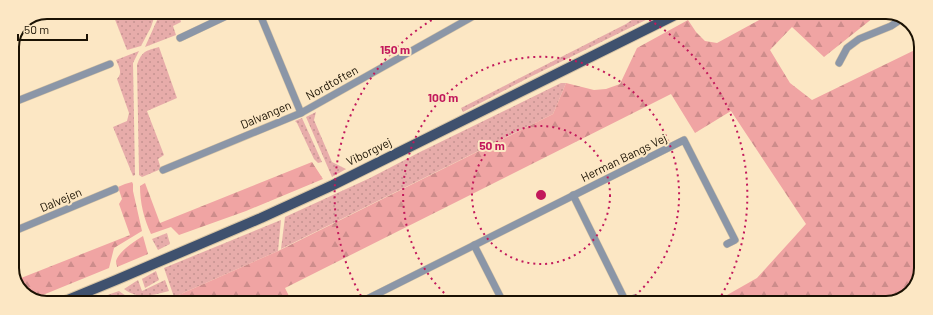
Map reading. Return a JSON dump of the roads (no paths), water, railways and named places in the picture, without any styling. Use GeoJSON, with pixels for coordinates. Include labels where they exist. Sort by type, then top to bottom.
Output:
{"type":"FeatureCollection","features":[{"type":"Feature","properties":{"kind":"main road","name":"Viborgvej"},"geometry":{"type":"LineString","coordinates":[[76,296],[261,218],[333,185],[667,19]]}},
{"type":"Feature","properties":{"kind":"street"},"geometry":{"type":"LineString","coordinates":[[180,38],[220,19]]}},
{"type":"Feature","properties":{"kind":"street","name":"Dalvangen"},"geometry":{"type":"LineString","coordinates":[[163,170],[301,113],[262,19]]}},
{"type":"Feature","properties":{"kind":"street","name":"Nordtoften"},"geometry":{"type":"LineString","coordinates":[[301,113],[468,19]]}},
{"type":"Feature","properties":{"kind":"street"},"geometry":{"type":"LineString","coordinates":[[839,63],[848,48],[859,39],[891,26],[897,21]]}},
{"type":"Feature","properties":{"kind":"street"},"geometry":{"type":"LineString","coordinates":[[19,100],[110,64]]}},
{"type":"Feature","properties":{"kind":"street","name":"Herman Bangs Vej"},"geometry":{"type":"LineString","coordinates":[[372,296],[684,140],[735,240],[727,244]]}},
{"type":"Feature","properties":{"kind":"street","name":"Dalvejen"},"geometry":{"type":"LineString","coordinates":[[19,227],[115,189]]}},
{"type":"Feature","properties":{"kind":"street","name":"Herman Bangs Vej"},"geometry":{"type":"LineString","coordinates":[[573,195],[623,296]]}},
{"type":"Feature","properties":{"kind":"street"},"geometry":{"type":"LineString","coordinates":[[474,245],[500,296]]}}]}
